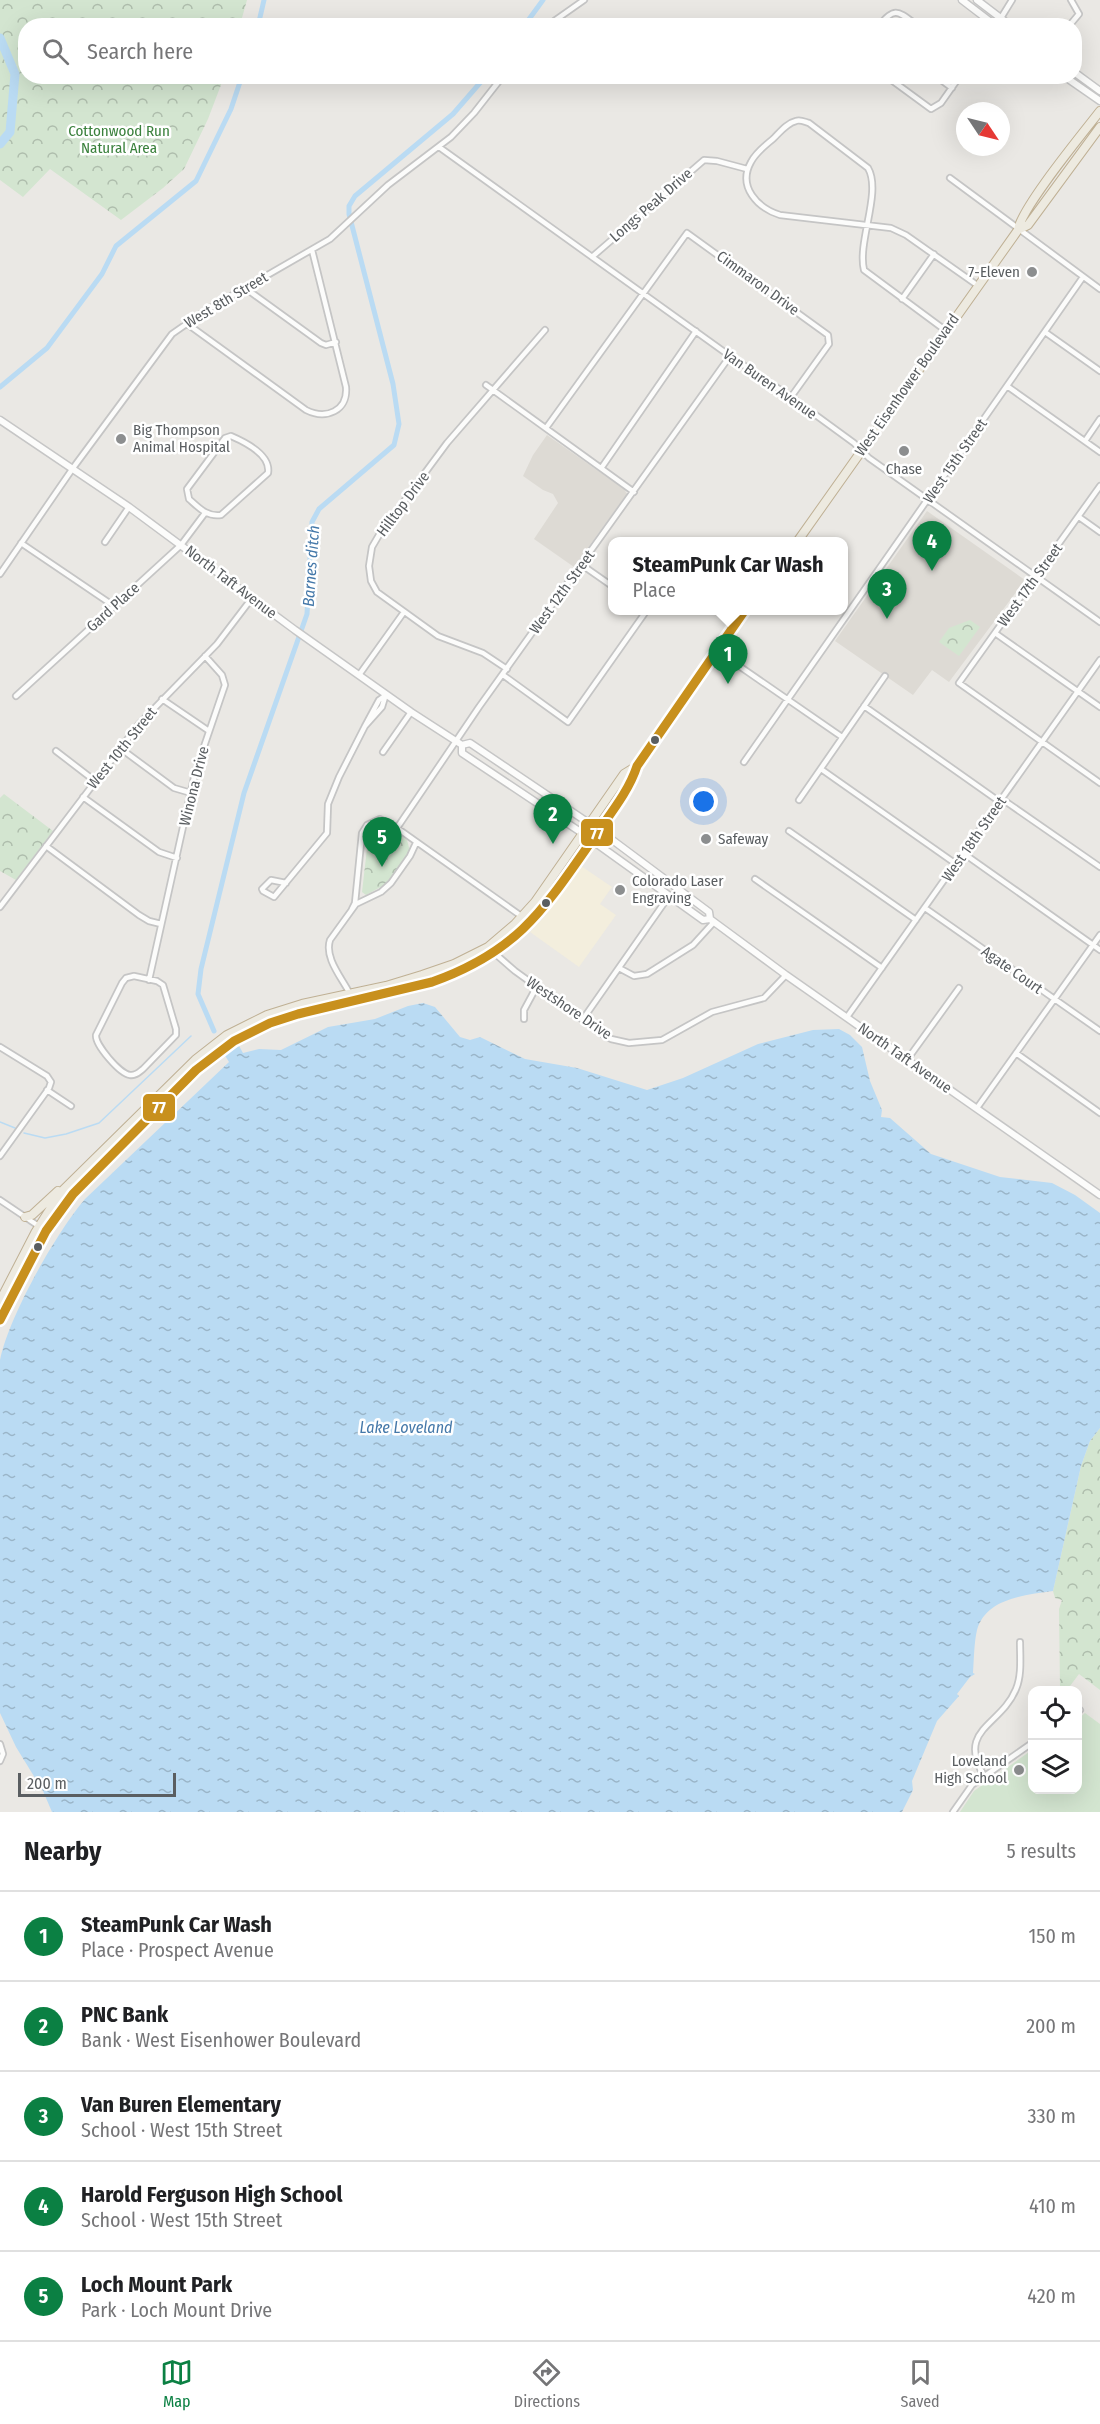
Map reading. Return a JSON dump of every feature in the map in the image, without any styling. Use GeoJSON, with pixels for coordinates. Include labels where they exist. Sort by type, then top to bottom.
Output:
{"type":"FeatureCollection","features":[{"type":"Feature","properties":{"kind":"highway","name":"West Eisenhower Boulevard"},"geometry":{"type":"LineString","coordinates":[[1018,230],[1019,222],[1100,111]]}},
{"type":"Feature","properties":{"kind":"highway","name":"West Eisenhower Boulevard"},"geometry":{"type":"LineString","coordinates":[[800,537],[977,285],[1018,230],[1028,225],[1100,127]]}},
{"type":"Feature","properties":{"kind":"highway"},"geometry":{"type":"LineString","coordinates":[[0,1301],[39,1226],[62,1190],[195,1060],[227,1035],[286,1008],[432,982],[467,968],[531,923],[599,830],[632,780],[637,766],[741,615]]}},
{"type":"Feature","properties":{"kind":"highway"},"geometry":{"type":"LineString","coordinates":[[491,950],[547,887],[624,774],[637,766]]}},
{"type":"Feature","properties":{"kind":"highway"},"geometry":{"type":"LineString","coordinates":[[0,1320],[46,1231],[73,1194],[196,1070],[227,1046],[270,1023],[352,998]]}},
{"type":"Feature","properties":{"kind":"highway"},"geometry":{"type":"LineString","coordinates":[[25,1217],[32,1215],[57,1191],[62,1190]]}},
{"type":"Feature","properties":{"kind":"main road"},"geometry":{"type":"LineString","coordinates":[[962,0],[986,18]]}},
{"type":"Feature","properties":{"kind":"main road"},"geometry":{"type":"LineString","coordinates":[[977,0],[1001,18]]}},
{"type":"Feature","properties":{"kind":"main road"},"geometry":{"type":"LineString","coordinates":[[1082,78],[1100,91]]}},
{"type":"Feature","properties":{"kind":"main road"},"geometry":{"type":"LineString","coordinates":[[1076,84],[1100,101]]}},
{"type":"Feature","properties":{"kind":"main road","name":"North Taft Avenue"},"geometry":{"type":"LineString","coordinates":[[0,420],[129,507],[386,696],[459,742],[470,743],[599,830],[709,912],[712,920],[786,975],[1100,1196]]}},
{"type":"Feature","properties":{"kind":"main road","name":"North Taft Avenue"},"geometry":{"type":"LineString","coordinates":[[459,742],[462,753],[583,834],[703,920],[712,920]]}},
{"type":"Feature","properties":{"kind":"street"},"geometry":{"type":"LineString","coordinates":[[558,18],[584,0]]}},
{"type":"Feature","properties":{"kind":"street"},"geometry":{"type":"LineString","coordinates":[[1001,18],[1012,0]]}},
{"type":"Feature","properties":{"kind":"street"},"geometry":{"type":"LineString","coordinates":[[1071,0],[1079,14],[1076,18]]}},
{"type":"Feature","properties":{"kind":"street"},"geometry":{"type":"LineString","coordinates":[[885,18],[893,11],[907,18]]}},
{"type":"Feature","properties":{"kind":"street","name":"West 8th Street"},"geometry":{"type":"LineString","coordinates":[[0,574],[73,468],[172,334],[186,323],[330,239],[388,185],[439,147],[474,113],[497,84]]}},
{"type":"Feature","properties":{"kind":"street"},"geometry":{"type":"LineString","coordinates":[[897,84],[931,109],[941,103],[955,84]]}},
{"type":"Feature","properties":{"kind":"street"},"geometry":{"type":"LineString","coordinates":[[947,84],[952,88]]}},
{"type":"Feature","properties":{"kind":"street"},"geometry":{"type":"LineString","coordinates":[[945,330],[864,270],[868,225],[872,174],[868,168],[809,123],[796,120],[757,153],[747,170],[748,187],[755,201],[766,210],[780,215],[868,225],[891,228],[906,235],[977,285]]}},
{"type":"Feature","properties":{"kind":"street","name":"Van Buren Avenue"},"geometry":{"type":"LineString","coordinates":[[439,147],[730,356],[791,397],[927,500],[1100,622]]}},
{"type":"Feature","properties":{"kind":"street","name":"Longs Peak Drive"},"geometry":{"type":"LineString","coordinates":[[592,257],[704,160],[717,161],[747,170]]}},
{"type":"Feature","properties":{"kind":"street"},"geometry":{"type":"LineString","coordinates":[[950,178],[1100,289]]}},
{"type":"Feature","properties":{"kind":"street","name":"Cimmaron Drive"},"geometry":{"type":"LineString","coordinates":[[642,293],[685,233],[690,233],[828,335],[829,344],[791,397]]}},
{"type":"Feature","properties":{"kind":"street"},"geometry":{"type":"LineString","coordinates":[[186,323],[306,410],[321,415],[331,414],[343,403],[347,390],[312,249]]}},
{"type":"Feature","properties":{"kind":"street"},"geometry":{"type":"LineString","coordinates":[[902,298],[934,254]]}},
{"type":"Feature","properties":{"kind":"street","name":"West 15th Street"},"geometry":{"type":"LineString","coordinates":[[848,614],[1083,277]]}},
{"type":"Feature","properties":{"kind":"street"},"geometry":{"type":"LineString","coordinates":[[245,288],[321,343],[326,345],[336,342]]}},
{"type":"Feature","properties":{"kind":"street"},"geometry":{"type":"LineString","coordinates":[[546,428],[642,293]]}},
{"type":"Feature","properties":{"kind":"street","name":"Hilltop Drive"},"geometry":{"type":"LineString","coordinates":[[507,669],[483,653],[443,639],[404,612],[374,586],[369,566],[372,547],[447,443],[545,330]]}},
{"type":"Feature","properties":{"kind":"street"},"geometry":{"type":"LineString","coordinates":[[602,467],[696,331]]}},
{"type":"Feature","properties":{"kind":"street"},"geometry":{"type":"LineString","coordinates":[[1045,332],[1100,371]]}},
{"type":"Feature","properties":{"kind":"street","name":"West 12th Street"},"geometry":{"type":"LineString","coordinates":[[397,828],[730,356]]}},
{"type":"Feature","properties":{"kind":"street"},"geometry":{"type":"LineString","coordinates":[[486,385],[634,492]]}},
{"type":"Feature","properties":{"kind":"street"},"geometry":{"type":"LineString","coordinates":[[1007,386],[1100,452]]}},
{"type":"Feature","properties":{"kind":"street"},"geometry":{"type":"LineString","coordinates":[[1085,441],[1100,419]]}},
{"type":"Feature","properties":{"kind":"street"},"geometry":{"type":"LineString","coordinates":[[225,438],[235,438],[265,458],[269,467],[268,472],[221,515],[205,513],[189,500],[187,489],[225,438]]}},
{"type":"Feature","properties":{"kind":"street","name":"West 17th Street"},"geometry":{"type":"LineString","coordinates":[[1042,742],[959,683],[1100,486]]}},
{"type":"Feature","properties":{"kind":"street"},"geometry":{"type":"LineString","coordinates":[[105,542],[129,507]]}},
{"type":"Feature","properties":{"kind":"street","name":"Gard Place"},"geometry":{"type":"LineString","coordinates":[[16,696],[181,545],[205,513]]}},
{"type":"Feature","properties":{"kind":"street"},"geometry":{"type":"LineString","coordinates":[[1079,517],[1100,532]]}},
{"type":"Feature","properties":{"kind":"street"},"geometry":{"type":"LineString","coordinates":[[21,543],[114,606]]}},
{"type":"Feature","properties":{"kind":"street"},"geometry":{"type":"LineString","coordinates":[[582,565],[608,583]]}},
{"type":"Feature","properties":{"kind":"street","name":"West 10th Street"},"geometry":{"type":"LineString","coordinates":[[0,906],[120,748],[162,699],[205,656],[252,598]]}},
{"type":"Feature","properties":{"kind":"street"},"geometry":{"type":"LineString","coordinates":[[359,675],[404,612]]}},
{"type":"Feature","properties":{"kind":"street"},"geometry":{"type":"LineString","coordinates":[[503,675],[568,722],[645,615]]}},
{"type":"Feature","properties":{"kind":"street","name":"West 15th Street"},"geometry":{"type":"LineString","coordinates":[[744,762],[847,615]]}},
{"type":"Feature","properties":{"kind":"street"},"geometry":{"type":"LineString","coordinates":[[995,633],[1100,707]]}},
{"type":"Feature","properties":{"kind":"street"},"geometry":{"type":"LineString","coordinates":[[716,650],[842,737]]}},
{"type":"Feature","properties":{"kind":"street","name":"Winona Drive"},"geometry":{"type":"LineString","coordinates":[[149,980],[191,793],[225,681],[205,656]]}},
{"type":"Feature","properties":{"kind":"street","name":"West 18th Street"},"geometry":{"type":"LineString","coordinates":[[847,1017],[1100,660]]}},
{"type":"Feature","properties":{"kind":"street"},"geometry":{"type":"LineString","coordinates":[[799,800],[885,676]]}},
{"type":"Feature","properties":{"kind":"street"},"geometry":{"type":"LineString","coordinates":[[286,883],[271,880],[262,889],[274,897],[286,883],[327,833],[328,804],[339,777],[374,707],[386,696]]}},
{"type":"Feature","properties":{"kind":"street"},"geometry":{"type":"LineString","coordinates":[[162,699],[208,731]]}},
{"type":"Feature","properties":{"kind":"street"},"geometry":{"type":"LineString","coordinates":[[864,706],[1100,867]]}},
{"type":"Feature","properties":{"kind":"street"},"geometry":{"type":"LineString","coordinates":[[383,752],[411,712]]}},
{"type":"Feature","properties":{"kind":"street"},"geometry":{"type":"LineString","coordinates":[[1042,742],[1100,783]]}},
{"type":"Feature","properties":{"kind":"street"},"geometry":{"type":"LineString","coordinates":[[120,748],[174,788],[191,793]]}},
{"type":"Feature","properties":{"kind":"street"},"geometry":{"type":"LineString","coordinates":[[56,751],[94,781]]}},
{"type":"Feature","properties":{"kind":"street"},"geometry":{"type":"LineString","coordinates":[[820,769],[956,864]]}},
{"type":"Feature","properties":{"kind":"street"},"geometry":{"type":"LineString","coordinates":[[83,797],[159,852],[177,858]]}},
{"type":"Feature","properties":{"kind":"street"},"geometry":{"type":"LineString","coordinates":[[352,998],[331,959],[328,945],[355,903],[364,828],[377,819],[386,821],[397,828],[531,923]]}},
{"type":"Feature","properties":{"kind":"street"},"geometry":{"type":"LineString","coordinates":[[789,831],[916,920]]}},
{"type":"Feature","properties":{"kind":"street"},"geometry":{"type":"LineString","coordinates":[[352,909],[359,901],[381,892],[391,883],[410,856],[416,843]]}},
{"type":"Feature","properties":{"kind":"street"},"geometry":{"type":"LineString","coordinates":[[46,846],[139,915],[161,924]]}},
{"type":"Feature","properties":{"kind":"street"},"geometry":{"type":"LineString","coordinates":[[963,853],[1100,950]]}},
{"type":"Feature","properties":{"kind":"street"},"geometry":{"type":"LineString","coordinates":[[755,879],[882,968]]}},
{"type":"Feature","properties":{"kind":"street"},"geometry":{"type":"LineString","coordinates":[[583,1019],[669,896]]}},
{"type":"Feature","properties":{"kind":"street","name":"Agate Court"},"geometry":{"type":"LineString","coordinates":[[925,908],[1100,1031]]}},
{"type":"Feature","properties":{"kind":"street"},"geometry":{"type":"LineString","coordinates":[[620,968],[634,976],[647,974],[693,945],[712,920]]}},
{"type":"Feature","properties":{"kind":"street"},"geometry":{"type":"LineString","coordinates":[[977,1108],[1100,935]]}},
{"type":"Feature","properties":{"kind":"street","name":"Westshore Drive"},"geometry":{"type":"LineString","coordinates":[[491,950],[537,987],[611,1039],[629,1042],[662,1040],[712,1012],[764,998],[786,975]]}},
{"type":"Feature","properties":{"kind":"street"},"geometry":{"type":"LineString","coordinates":[[134,976],[149,980],[160,983],[165,988],[176,1035],[138,1073],[130,1075],[124,1073],[99,1046],[96,1035],[123,981],[134,976]]}},
{"type":"Feature","properties":{"kind":"street"},"geometry":{"type":"LineString","coordinates":[[524,1018],[524,1010],[537,987]]}},
{"type":"Feature","properties":{"kind":"street"},"geometry":{"type":"LineString","coordinates":[[907,1060],[959,988]]}},
{"type":"Feature","properties":{"kind":"street"},"geometry":{"type":"LineString","coordinates":[[0,1047],[50,1079],[51,1084],[0,1156]]}},
{"type":"Feature","properties":{"kind":"street"},"geometry":{"type":"LineString","coordinates":[[1016,1053],[1100,1113]]}},
{"type":"Feature","properties":{"kind":"street"},"geometry":{"type":"LineString","coordinates":[[47,1090],[71,1106]]}},
{"type":"Feature","properties":{"kind":"street"},"geometry":{"type":"LineString","coordinates":[[0,1200],[46,1231]]}},
{"type":"Feature","properties":{"kind":"street"},"geometry":{"type":"LineString","coordinates":[[984,1776],[974,1756],[975,1742],[1008,1703],[1016,1689],[1020,1642]]}},
{"type":"Feature","properties":{"kind":"street"},"geometry":{"type":"LineString","coordinates":[[0,1744],[3,1754],[0,1761]]}},
{"type":"Feature","properties":{"kind":"street"},"geometry":{"type":"LineString","coordinates":[[953,1812],[969,1789],[1028,1746]]}},
{"type":"Feature","properties":{"kind":"shaded area"},"geometry":{"type":"Polygon","coordinates":[[[547,435],[624,489],[627,494],[574,567],[534,539],[558,503],[553,494],[523,476],[533,455],[547,435]]]}},
{"type":"Feature","properties":{"kind":"shaded area"},"geometry":{"type":"Polygon","coordinates":[[[927,511],[1025,580],[949,682],[932,670],[913,695],[835,641],[927,511]]]}},
{"type":"Feature","properties":{"kind":"shaded area"},"geometry":{"type":"Polygon","coordinates":[[[581,866],[612,887],[600,904],[616,915],[579,967],[530,932],[544,917],[581,866]]]}},
{"type":"Feature","properties":{"kind":"green space","name":"Cottonwood Run Natural Area"},"geometry":{"type":"Polygon","coordinates":[[[0,0],[247,0],[242,18],[18,18],[18,84],[221,84],[208,119],[184,169],[121,220],[50,169],[23,197],[0,180],[0,0]]]}},
{"type":"Feature","properties":{"kind":"green space"},"geometry":{"type":"Polygon","coordinates":[[[970,620],[980,627],[959,656],[939,642],[949,628],[970,620]]]}},
{"type":"Feature","properties":{"kind":"green space"},"geometry":{"type":"Polygon","coordinates":[[[4,794],[53,831],[16,880],[0,871],[0,798],[4,794]]]}},
{"type":"Feature","properties":{"kind":"green space"},"geometry":{"type":"Polygon","coordinates":[[[385,824],[407,840],[410,851],[386,884],[366,895],[362,892],[369,831],[374,825],[385,824]]]}},
{"type":"Feature","properties":{"kind":"green space"},"geometry":{"type":"Polygon","coordinates":[[[1100,1428],[1100,1690],[1079,1674],[1070,1686],[1060,1686],[1059,1609],[1062,1600],[1055,1598],[1053,1591],[1081,1466],[1090,1441],[1100,1428]]]}},
{"type":"Feature","properties":{"kind":"green space","name":"Loveland High School"},"geometry":{"type":"Polygon","coordinates":[[[1085,1713],[1100,1724],[1100,1812],[960,1812],[974,1791],[1028,1753],[1028,1794],[1082,1794],[1082,1716],[1085,1713]]]}},
{"type":"Feature","properties":{"kind":"water","name":"Lake Loveland"},"geometry":{"type":"Polygon","coordinates":[[[423,1003],[435,1007],[460,1037],[470,1040],[480,1037],[525,1059],[577,1068],[647,1090],[683,1078],[758,1044],[813,1030],[839,1029],[850,1035],[862,1047],[870,1081],[882,1110],[881,1117],[890,1118],[931,1154],[1000,1177],[1052,1183],[1075,1195],[1100,1213],[1100,1428],[1090,1441],[1081,1466],[1053,1591],[1008,1600],[989,1611],[982,1619],[975,1640],[973,1673],[975,1674],[970,1677],[957,1694],[959,1696],[937,1721],[912,1781],[913,1790],[902,1812],[52,1812],[0,1713],[0,1360],[23,1299],[61,1232],[85,1199],[229,1062],[224,1054],[238,1044],[243,1053],[259,1049],[281,1050],[328,1027],[375,1019],[408,1006],[423,1003]]]}},
{"type":"Feature","properties":{"kind":"waterway"},"geometry":{"type":"LineString","coordinates":[[260,18],[264,0]]}},
{"type":"Feature","properties":{"kind":"waterway","name":"Barnes ditch"},"geometry":{"type":"LineString","coordinates":[[530,18],[543,0]]}},
{"type":"Feature","properties":{"kind":"waterway"},"geometry":{"type":"LineString","coordinates":[[0,38],[15,74],[10,132],[0,144]]}},
{"type":"Feature","properties":{"kind":"waterway"},"geometry":{"type":"LineString","coordinates":[[0,387],[47,348],[102,274],[116,246],[196,181],[231,109],[239,84]]}},
{"type":"Feature","properties":{"kind":"waterway","name":"Barnes ditch"},"geometry":{"type":"LineString","coordinates":[[214,1031],[198,994],[201,969],[244,793],[307,614],[312,522],[319,509],[394,445],[399,424],[393,384],[349,214],[349,206],[355,196],[453,114],[479,84]]}},
{"type":"Feature","properties":{"kind":"waterway"},"geometry":{"type":"LineString","coordinates":[[24,1133],[45,1138],[99,1123],[191,1036]]}},
{"type":"Feature","properties":{"kind":"waterway"},"geometry":{"type":"LineString","coordinates":[[0,1122],[15,1128]]}},
{"type":"Feature","properties":{"kind":"transit line","name":"77"},"geometry":{"type":"LineString","coordinates":[[0,1320],[46,1231],[73,1194],[196,1070],[234,1041],[270,1023],[298,1014],[432,982],[462,970],[487,956],[527,925],[560,885],[613,811],[637,766],[742,615]]}},
{"type":"Feature","properties":{"kind":"place","name":"7-Eleven"},"geometry":{"type":"Point","coordinates":[1032,272]}},
{"type":"Feature","properties":{"kind":"place","name":"Big Thompson Animal Hospital"},"geometry":{"type":"Point","coordinates":[121,439]}},
{"type":"Feature","properties":{"kind":"place","name":"Chase"},"geometry":{"type":"Point","coordinates":[904,451]}},
{"type":"Feature","properties":{"kind":"place","name":"Harold Ferguson High School"},"geometry":{"type":"Point","coordinates":[932,571]}},
{"type":"Feature","properties":{"kind":"place","name":"Van Buren Elementary"},"geometry":{"type":"Point","coordinates":[887,619]}},
{"type":"Feature","properties":{"kind":"place","name":"SteamPunk Car Wash"},"geometry":{"type":"Point","coordinates":[728,684]}},
{"type":"Feature","properties":{"kind":"place","name":"Safeway"},"geometry":{"type":"Point","coordinates":[706,839]}},
{"type":"Feature","properties":{"kind":"place","name":"PNC Bank"},"geometry":{"type":"Point","coordinates":[553,844]}},
{"type":"Feature","properties":{"kind":"place","name":"Loch Mount Park"},"geometry":{"type":"Point","coordinates":[382,867]}},
{"type":"Feature","properties":{"kind":"place","name":"Colorado Laser Engraving"},"geometry":{"type":"Point","coordinates":[620,890]}},
{"type":"Feature","properties":{"kind":"place","name":"Loveland High School"},"geometry":{"type":"Point","coordinates":[1019,1770]}}]}
